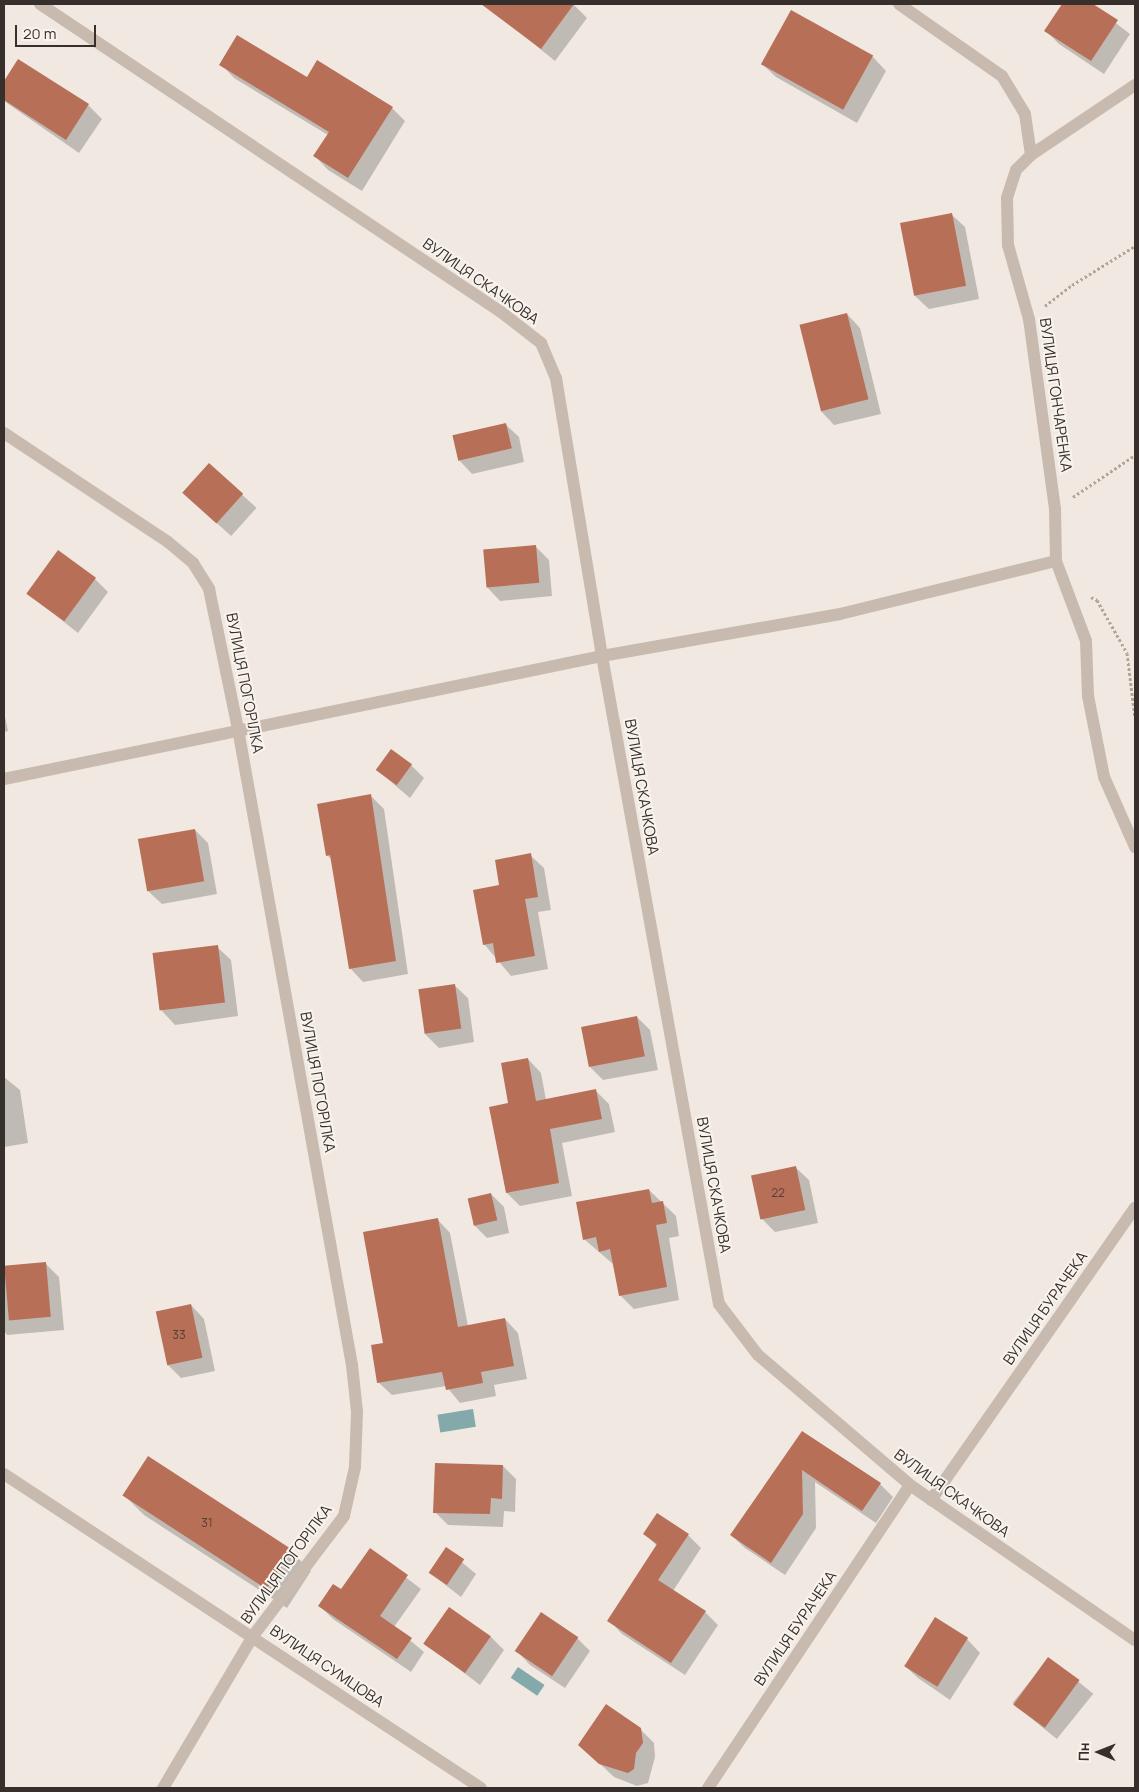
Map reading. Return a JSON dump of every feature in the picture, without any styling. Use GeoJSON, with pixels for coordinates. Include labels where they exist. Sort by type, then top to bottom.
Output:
{"type":"FeatureCollection","features":[{"type":"Feature","properties":{"kind":"street","name":"ВУЛИЦЯ СКАЧКОВА"},"geometry":{"type":"LineString","coordinates":[[40,4],[501,312],[541,343],[556,378],[602,656],[720,1304],[758,1355],[785,1381],[910,1485],[1135,1640]]}},
{"type":"Feature","properties":{"kind":"street"},"geometry":{"type":"LineString","coordinates":[[899,4],[1002,76],[1026,114],[1031,154]]}},
{"type":"Feature","properties":{"kind":"street","name":"ВУЛИЦЯ ГОНЧАРЕНКА"},"geometry":{"type":"LineString","coordinates":[[1135,85],[1031,154],[1016,170],[1007,198],[1008,245],[1029,319],[1055,509],[1056,561],[1086,641],[1088,696],[1104,776],[1135,847]]}},
{"type":"Feature","properties":{"kind":"street","name":"ВУЛИЦЯ ПОГОРІЛКА"},"geometry":{"type":"LineString","coordinates":[[4,434],[168,542],[193,563],[209,589],[238,729],[352,1365],[357,1412],[355,1467],[344,1516],[253,1636],[163,1788]]}},
{"type":"Feature","properties":{"kind":"street"},"geometry":{"type":"LineString","coordinates":[[4,779],[238,729],[602,656],[840,614],[1056,561]]}},
{"type":"Feature","properties":{"kind":"street","name":"ВУЛИЦЯ БУРАЧЕКА"},"geometry":{"type":"LineString","coordinates":[[931,1500],[1135,1208]]}},
{"type":"Feature","properties":{"kind":"street","name":"ВУЛИЦЯ СУМЦОВА"},"geometry":{"type":"LineString","coordinates":[[4,1474],[253,1636],[481,1788]]}},
{"type":"Feature","properties":{"kind":"street","name":"ВУЛИЦЯ БУРАЧЕКА"},"geometry":{"type":"LineString","coordinates":[[708,1788],[910,1485]]}},
{"type":"Feature","properties":{"kind":"path"},"geometry":{"type":"LineString","coordinates":[[1029,319],[1072,284],[1135,246]]}},
{"type":"Feature","properties":{"kind":"path"},"geometry":{"type":"LineString","coordinates":[[1055,509],[1135,455]]}},
{"type":"Feature","properties":{"kind":"path"},"geometry":{"type":"LineString","coordinates":[[1065,585],[1097,600],[1126,653],[1135,718]]}},
{"type":"Feature","properties":{"kind":"water"},"geometry":{"type":"Polygon","coordinates":[[[473,1409],[476,1427],[440,1432],[437,1415],[473,1409]]]}},
{"type":"Feature","properties":{"kind":"water"},"geometry":{"type":"Polygon","coordinates":[[[518,1667],[545,1685],[537,1696],[511,1678],[518,1667]]]}},
{"type":"Feature","properties":{"kind":"building"},"geometry":{"type":"Polygon","coordinates":[[[481,4],[574,4],[541,49],[481,4]]]}},
{"type":"Feature","properties":{"kind":"building"},"geometry":{"type":"Polygon","coordinates":[[[1062,4],[1093,4],[1118,20],[1091,61],[1044,31],[1062,4]]]}},
{"type":"Feature","properties":{"kind":"building"},"geometry":{"type":"Polygon","coordinates":[[[791,10],[873,56],[843,110],[761,64],[791,10]]]}},
{"type":"Feature","properties":{"kind":"building"},"geometry":{"type":"Polygon","coordinates":[[[237,35],[307,77],[317,60],[393,107],[348,178],[313,156],[329,132],[219,65],[237,35]]]}},
{"type":"Feature","properties":{"kind":"building"},"geometry":{"type":"Polygon","coordinates":[[[18,59],[89,104],[66,140],[4,100],[4,81],[18,59]]]}},
{"type":"Feature","properties":{"kind":"building"},"geometry":{"type":"Polygon","coordinates":[[[952,213],[966,286],[914,296],[900,223],[952,213]]]}},
{"type":"Feature","properties":{"kind":"building"},"geometry":{"type":"Polygon","coordinates":[[[847,313],[869,399],[821,411],[799,325],[847,313]]]}},
{"type":"Feature","properties":{"kind":"building"},"geometry":{"type":"Polygon","coordinates":[[[506,423],[512,448],[458,461],[452,435],[506,423]]]}},
{"type":"Feature","properties":{"kind":"building"},"geometry":{"type":"Polygon","coordinates":[[[209,463],[243,494],[216,524],[182,493],[209,463]]]}},
{"type":"Feature","properties":{"kind":"building"},"geometry":{"type":"Polygon","coordinates":[[[536,545],[539,583],[487,587],[483,550],[536,545]]]}},
{"type":"Feature","properties":{"kind":"building"},"geometry":{"type":"Polygon","coordinates":[[[58,550],[96,578],[64,621],[26,594],[58,550]]]}},
{"type":"Feature","properties":{"kind":"building"},"geometry":{"type":"Polygon","coordinates":[[[391,749],[412,764],[397,785],[376,770],[391,749]]]}},
{"type":"Feature","properties":{"kind":"building"},"geometry":{"type":"Polygon","coordinates":[[[371,794],[396,961],[349,969],[330,855],[326,856],[317,804],[371,794]]]}},
{"type":"Feature","properties":{"kind":"building"},"geometry":{"type":"Polygon","coordinates":[[[195,829],[204,881],[147,891],[138,839],[195,829]]]}},
{"type":"Feature","properties":{"kind":"building"},"geometry":{"type":"Polygon","coordinates":[[[531,853],[538,897],[525,899],[535,956],[496,963],[493,943],[483,945],[473,890],[499,885],[495,860],[531,853]]]}},
{"type":"Feature","properties":{"kind":"building"},"geometry":{"type":"Polygon","coordinates":[[[218,945],[225,1003],[160,1011],[152,953],[218,945]]]}},
{"type":"Feature","properties":{"kind":"building"},"geometry":{"type":"Polygon","coordinates":[[[455,984],[461,1029],[425,1034],[418,989],[455,984]]]}},
{"type":"Feature","properties":{"kind":"building"},"geometry":{"type":"Polygon","coordinates":[[[637,1016],[645,1056],[589,1067],[581,1027],[637,1016]]]}},
{"type":"Feature","properties":{"kind":"building"},"geometry":{"type":"Polygon","coordinates":[[[528,1058],[536,1101],[596,1089],[602,1119],[550,1129],[559,1183],[506,1193],[489,1107],[508,1103],[501,1063],[528,1058]]]}},
{"type":"Feature","properties":{"kind":"building"},"geometry":{"type":"Polygon","coordinates":[[[796,1166],[805,1210],[760,1220],[751,1176],[796,1166]]]}},
{"type":"Feature","properties":{"kind":"building"},"geometry":{"type":"Polygon","coordinates":[[[649,1189],[652,1203],[663,1201],[667,1223],[656,1225],[667,1287],[619,1296],[610,1249],[599,1252],[596,1237],[583,1240],[576,1202],[649,1189]]]}},
{"type":"Feature","properties":{"kind":"building"},"geometry":{"type":"Polygon","coordinates":[[[491,1193],[497,1220],[474,1226],[468,1198],[491,1193]]]}},
{"type":"Feature","properties":{"kind":"building"},"geometry":{"type":"Polygon","coordinates":[[[438,1218],[458,1327],[505,1318],[514,1366],[481,1372],[483,1383],[446,1390],[442,1372],[377,1383],[371,1345],[383,1343],[363,1232],[438,1218]]]}},
{"type":"Feature","properties":{"kind":"building"},"geometry":{"type":"Polygon","coordinates":[[[46,1262],[51,1317],[9,1320],[4,1266],[46,1262]]]}},
{"type":"Feature","properties":{"kind":"building"},"geometry":{"type":"Polygon","coordinates":[[[191,1304],[202,1358],[167,1365],[156,1311],[191,1304]]]}},
{"type":"Feature","properties":{"kind":"building"},"geometry":{"type":"Polygon","coordinates":[[[802,1431],[881,1483],[862,1511],[802,1470],[803,1514],[771,1563],[730,1535],[802,1431]]]}},
{"type":"Feature","properties":{"kind":"building"},"geometry":{"type":"Polygon","coordinates":[[[148,1456],[292,1550],[267,1589],[122,1495],[148,1456]]]}},
{"type":"Feature","properties":{"kind":"building"},"geometry":{"type":"Polygon","coordinates":[[[435,1463],[503,1465],[502,1499],[491,1498],[490,1514],[433,1513],[435,1463]]]}},
{"type":"Feature","properties":{"kind":"building"},"geometry":{"type":"Polygon","coordinates":[[[657,1513],[689,1534],[658,1580],[706,1611],[671,1663],[607,1621],[657,1544],[643,1534],[657,1513]]]}},
{"type":"Feature","properties":{"kind":"building"},"geometry":{"type":"Polygon","coordinates":[[[446,1547],[464,1559],[447,1585],[429,1573],[446,1547]]]}},
{"type":"Feature","properties":{"kind":"building"},"geometry":{"type":"Polygon","coordinates":[[[370,1548],[408,1575],[380,1616],[412,1638],[397,1659],[318,1606],[333,1584],[341,1589],[370,1548]]]}},
{"type":"Feature","properties":{"kind":"building"},"geometry":{"type":"Polygon","coordinates":[[[449,1607],[491,1636],[465,1673],[423,1644],[449,1607]]]}},
{"type":"Feature","properties":{"kind":"building"},"geometry":{"type":"Polygon","coordinates":[[[541,1612],[578,1637],[552,1676],[515,1651],[541,1612]]]}},
{"type":"Feature","properties":{"kind":"building"},"geometry":{"type":"Polygon","coordinates":[[[935,1617],[968,1638],[937,1687],[904,1666],[935,1617]]]}},
{"type":"Feature","properties":{"kind":"building"},"geometry":{"type":"Polygon","coordinates":[[[1048,1657],[1080,1680],[1045,1728],[1013,1705],[1048,1657]]]}},
{"type":"Feature","properties":{"kind":"building"},"geometry":{"type":"Polygon","coordinates":[[[606,1704],[641,1728],[643,1743],[636,1753],[634,1769],[628,1773],[599,1764],[578,1745],[606,1704]]]}}]}
